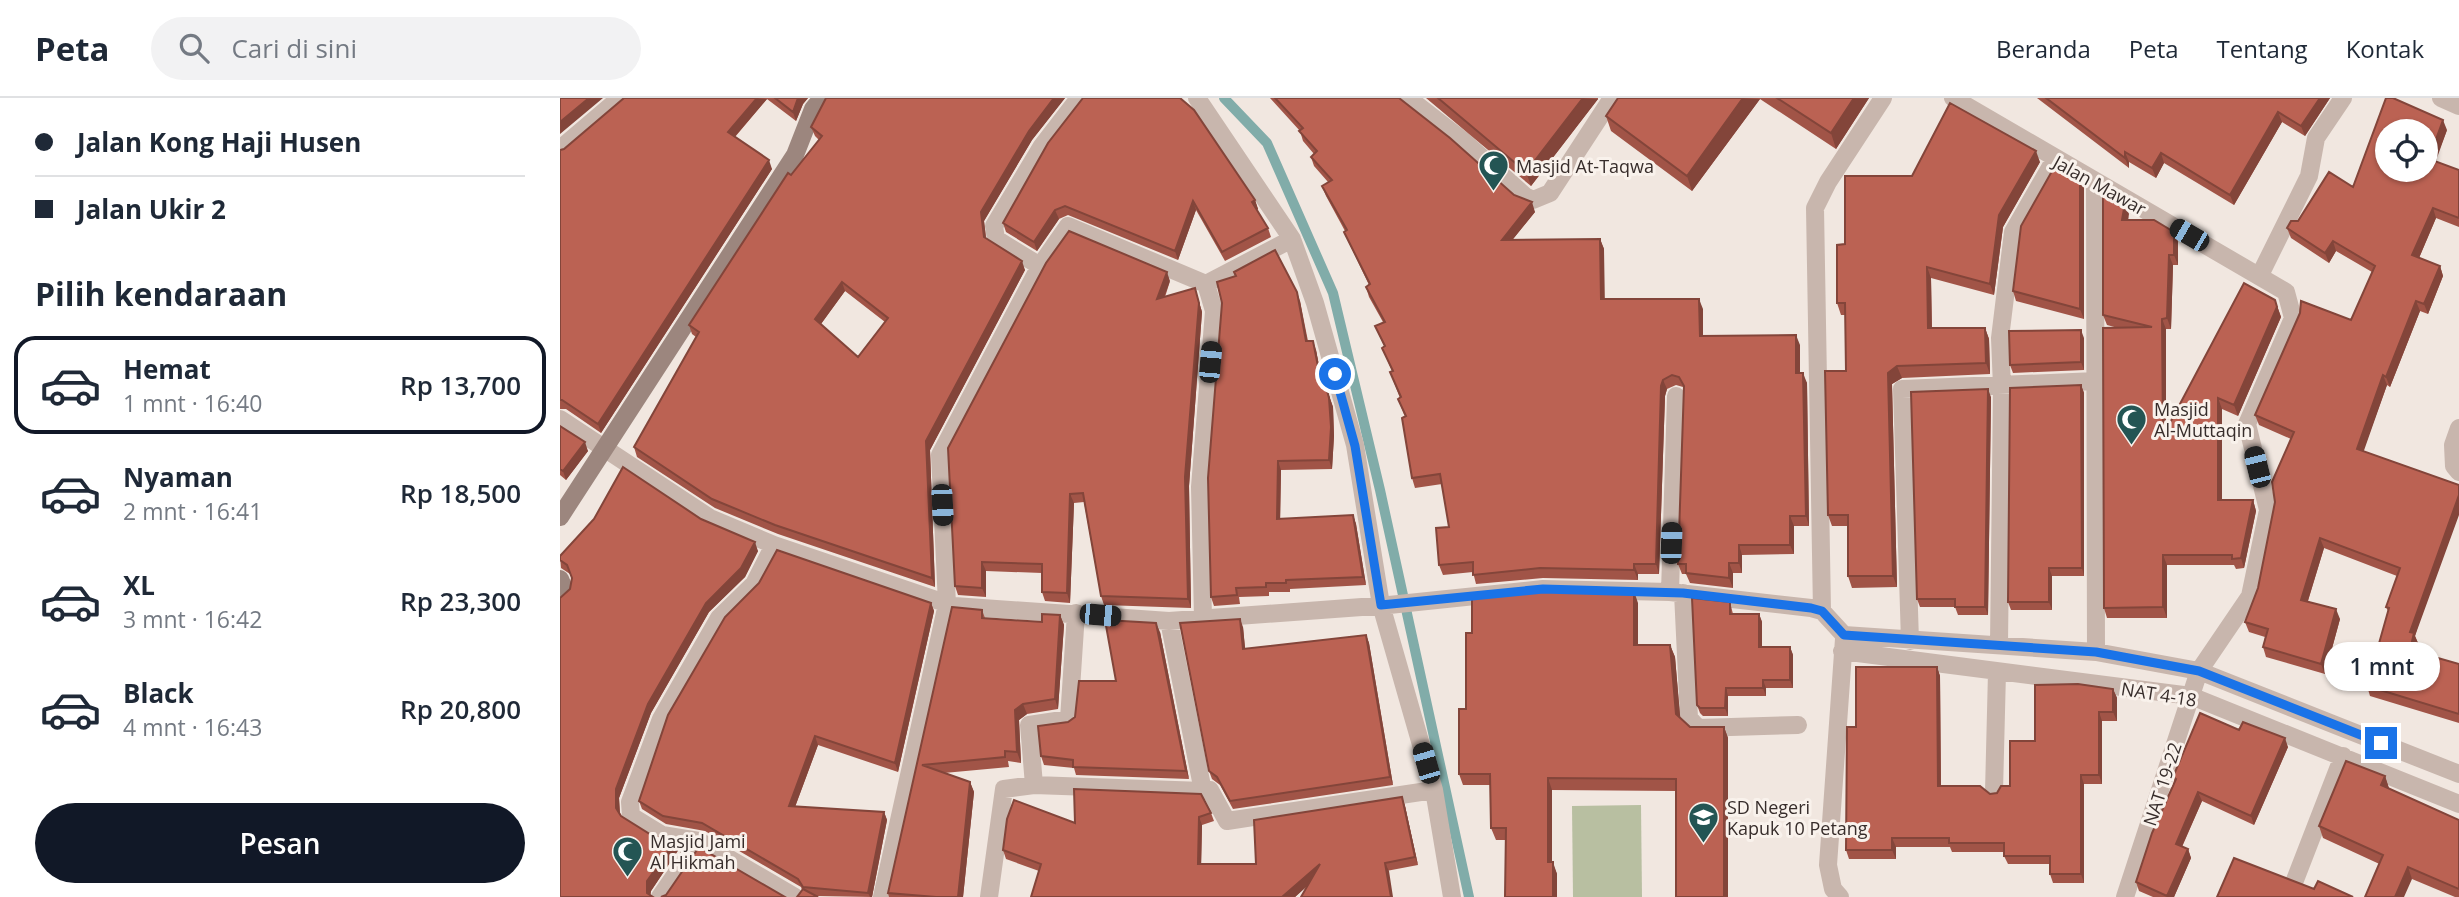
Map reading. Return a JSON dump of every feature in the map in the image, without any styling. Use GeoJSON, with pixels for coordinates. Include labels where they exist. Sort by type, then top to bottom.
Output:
{"type":"FeatureCollection","features":[{"type":"Feature","properties":{"kind":"street"},"geometry":{"type":"LineString","coordinates":[[560,149],[620,98]]}},
{"type":"Feature","properties":{"kind":"street"},"geometry":{"type":"LineString","coordinates":[[560,517],[795,155],[813,109],[822,98]]}},
{"type":"Feature","properties":{"kind":"street"},"geometry":{"type":"LineString","coordinates":[[1040,266],[996,239],[994,226],[1042,146],[1079,98]]}},
{"type":"Feature","properties":{"kind":"street"},"geometry":{"type":"LineString","coordinates":[[1197,98],[1292,239],[1315,303],[1355,446],[1385,605],[1434,790],[1451,896]]}},
{"type":"Feature","properties":{"kind":"street"},"geometry":{"type":"LineString","coordinates":[[1408,98],[1461,139],[1525,197],[1539,200],[1550,193],[1612,98]]}},
{"type":"Feature","properties":{"kind":"street"},"geometry":{"type":"LineString","coordinates":[[1840,897],[1829,879],[1843,643],[1822,611],[1815,208],[1828,182],[1883,98]]}},
{"type":"Feature","properties":{"kind":"street","name":"Jalan Mawar"},"geometry":{"type":"LineString","coordinates":[[1953,98],[2286,292],[2293,318],[2247,424],[2268,510],[2250,596],[2199,671]]}},
{"type":"Feature","properties":{"kind":"street"},"geometry":{"type":"LineString","coordinates":[[2260,275],[2309,176],[2316,138],[2343,98]]}},
{"type":"Feature","properties":{"kind":"street"},"geometry":{"type":"LineString","coordinates":[[2441,98],[2459,106]]}},
{"type":"Feature","properties":{"kind":"street"},"geometry":{"type":"LineString","coordinates":[[1999,644],[2003,387],[2000,338],[2013,232],[2055,159]]}},
{"type":"Feature","properties":{"kind":"street"},"geometry":{"type":"LineString","coordinates":[[2095,182],[2096,652]]}},
{"type":"Feature","properties":{"kind":"street"},"geometry":{"type":"LineString","coordinates":[[882,897],[947,604],[940,455],[1040,266],[1068,226],[1206,284]]}},
{"type":"Feature","properties":{"kind":"street"},"geometry":{"type":"LineString","coordinates":[[1206,284],[1292,239]]}},
{"type":"Feature","properties":{"kind":"street"},"geometry":{"type":"LineString","coordinates":[[1203,618],[1200,487],[1214,311],[1206,284]]}},
{"type":"Feature","properties":{"kind":"street"},"geometry":{"type":"LineString","coordinates":[[1910,641],[1902,389],[2003,387],[2096,381]]}},
{"type":"Feature","properties":{"kind":"street"},"geometry":{"type":"LineString","coordinates":[[1676,396],[1676,592],[1689,718],[1698,727],[1798,726]]}},
{"type":"Feature","properties":{"kind":"street"},"geometry":{"type":"LineString","coordinates":[[560,419],[710,518],[775,545],[947,604],[1169,621],[1385,605],[1543,589],[1676,592],[1797,605],[1822,611]]}},
{"type":"Feature","properties":{"kind":"street"},"geometry":{"type":"LineString","coordinates":[[2459,428],[2453,446],[2454,466],[2459,472]]}},
{"type":"Feature","properties":{"kind":"street"},"geometry":{"type":"LineString","coordinates":[[775,545],[754,584],[719,618],[674,697],[662,719],[631,802],[632,816],[662,835],[699,841],[794,897]]}},
{"type":"Feature","properties":{"kind":"street"},"geometry":{"type":"LineString","coordinates":[[560,579],[565,591],[560,596]]}},
{"type":"Feature","properties":{"kind":"street"},"geometry":{"type":"LineString","coordinates":[[1034,785],[1030,726],[1069,719],[1076,613]]}},
{"type":"Feature","properties":{"kind":"street"},"geometry":{"type":"LineString","coordinates":[[1169,621],[1203,791]]}},
{"type":"Feature","properties":{"kind":"street"},"geometry":{"type":"LineString","coordinates":[[1843,643],[1910,641],[1999,644],[2096,652],[2199,671],[2459,774]]}},
{"type":"Feature","properties":{"kind":"street","name":"NAT 4-18"},"geometry":{"type":"LineString","coordinates":[[1843,643],[1997,672],[2191,695],[2459,804]]}},
{"type":"Feature","properties":{"kind":"street","name":"NAT 19-22"},"geometry":{"type":"LineString","coordinates":[[2124,897],[2199,671]]}},
{"type":"Feature","properties":{"kind":"street"},"geometry":{"type":"LineString","coordinates":[[1994,792],[1997,672]]}},
{"type":"Feature","properties":{"kind":"street"},"geometry":{"type":"LineString","coordinates":[[2295,880],[2343,757]]}},
{"type":"Feature","properties":{"kind":"street"},"geometry":{"type":"LineString","coordinates":[[989,897],[1004,789],[1034,785],[1210,790],[1227,821],[1434,790]]}},
{"type":"Feature","properties":{"kind":"street"},"geometry":{"type":"LineString","coordinates":[[660,897],[699,841]]}},
{"type":"Feature","properties":{"kind":"green space"},"geometry":{"type":"Polygon","coordinates":[[[1641,805],[1642,897],[1573,897],[1572,806],[1641,805]]]}},
{"type":"Feature","properties":{"kind":"building"},"geometry":{"type":"Polygon","coordinates":[[[560,98],[589,98],[560,122],[560,98]]]}},
{"type":"Feature","properties":{"kind":"building"},"geometry":{"type":"Polygon","coordinates":[[[624,98],[757,98],[728,132],[769,160],[598,424],[560,400],[560,150],[624,98]]]}},
{"type":"Feature","properties":{"kind":"building"},"geometry":{"type":"Polygon","coordinates":[[[775,98],[798,98],[793,112],[775,98]]]}},
{"type":"Feature","properties":{"kind":"building"},"geometry":{"type":"Polygon","coordinates":[[[826,98],[1054,98],[1029,131],[981,212],[984,237],[1022,261],[926,441],[932,578],[775,525],[712,499],[634,447],[699,332],[689,325],[788,173],[791,175],[822,136],[811,127],[826,98]],[[842,282],[815,319],[858,357],[888,318],[842,282]]]}},
{"type":"Feature","properties":{"kind":"building"},"geometry":{"type":"Polygon","coordinates":[[[1083,98],[1180,98],[1194,110],[1255,200],[1252,202],[1268,228],[1222,252],[1193,201],[1175,251],[1065,206],[1055,210],[1034,242],[1003,223],[1048,143],[1083,98]]]}},
{"type":"Feature","properties":{"kind":"building"},"geometry":{"type":"Polygon","coordinates":[[[1275,98],[1399,98],[1450,138],[1514,195],[1532,202],[1502,240],[1600,239],[1601,299],[1699,299],[1700,336],[1796,335],[1796,373],[1803,373],[1806,516],[1790,516],[1790,545],[1739,545],[1739,563],[1729,563],[1729,578],[1686,573],[1686,564],[1678,564],[1684,386],[1679,377],[1672,375],[1663,380],[1661,386],[1656,564],[1634,564],[1634,570],[1540,568],[1473,575],[1473,562],[1439,565],[1436,528],[1449,527],[1440,474],[1412,478],[1402,418],[1406,416],[1390,372],[1393,371],[1382,348],[1385,346],[1375,326],[1385,322],[1366,287],[1370,284],[1344,232],[1347,230],[1322,186],[1332,180],[1311,157],[1317,151],[1299,131],[1303,128],[1275,98]]]}},
{"type":"Feature","properties":{"kind":"building"},"geometry":{"type":"Polygon","coordinates":[[[1438,98],[1583,98],[1526,172],[1438,98]]]}},
{"type":"Feature","properties":{"kind":"building"},"geometry":{"type":"Polygon","coordinates":[[[1618,98],[1743,98],[1687,176],[1606,116],[1618,98]]]}},
{"type":"Feature","properties":{"kind":"building"},"geometry":{"type":"Polygon","coordinates":[[[1777,98],[1854,98],[1831,133],[1777,98]]]}},
{"type":"Feature","properties":{"kind":"building"},"geometry":{"type":"Polygon","coordinates":[[[2046,98],[2320,98],[2301,126],[2278,112],[2230,195],[2161,153],[2152,168],[2125,152],[2125,158],[2046,98]]]}},
{"type":"Feature","properties":{"kind":"building"},"geometry":{"type":"Polygon","coordinates":[[[2386,98],[2393,98],[2443,120],[2438,134],[2438,119],[2378,119],[2386,98]]]}},
{"type":"Feature","properties":{"kind":"building"},"geometry":{"type":"Polygon","coordinates":[[[1950,103],[2036,151],[1999,215],[1990,284],[1927,267],[1928,328],[1985,328],[1986,363],[1897,366],[1888,373],[1893,576],[1848,576],[1848,515],[1828,515],[1825,371],[1846,371],[1845,303],[1837,303],[1837,245],[1845,244],[1845,176],[1912,176],[1950,103]]]}},
{"type":"Feature","properties":{"kind":"building"},"geometry":{"type":"Polygon","coordinates":[[[2375,128],[2375,182],[2438,182],[2438,162],[2459,170],[2459,218],[2433,208],[2412,255],[2440,266],[2424,304],[2416,301],[2386,377],[2383,375],[2357,449],[2459,485],[2459,495],[2410,632],[2414,633],[2410,650],[2459,664],[2459,714],[2367,686],[2389,608],[2386,607],[2400,568],[2320,538],[2301,600],[2336,609],[2321,664],[2263,647],[2268,629],[2245,622],[2258,588],[2275,502],[2272,482],[2294,432],[2255,415],[2300,313],[2301,301],[2351,320],[2375,266],[2333,241],[2325,253],[2287,228],[2291,221],[2298,221],[2329,172],[2353,187],[2375,128]]]}},
{"type":"Feature","properties":{"kind":"building"},"geometry":{"type":"Polygon","coordinates":[[[2056,164],[2080,178],[2080,309],[2013,291],[2021,226],[2056,164]]]}},
{"type":"Feature","properties":{"kind":"building"},"geometry":{"type":"Polygon","coordinates":[[[2103,190],[2125,203],[2122,220],[2154,220],[2174,232],[2174,255],[2169,255],[2167,318],[2162,319],[2163,436],[2244,283],[2275,300],[2277,307],[2234,405],[2218,398],[2218,500],[2253,500],[2241,558],[2232,559],[2232,555],[2163,555],[2163,607],[2104,608],[2103,328],[2152,327],[2103,315],[2103,190]]]}},
{"type":"Feature","properties":{"kind":"building"},"geometry":{"type":"Polygon","coordinates":[[[1069,231],[1167,272],[1157,299],[1195,288],[1199,303],[1185,477],[1188,599],[1101,596],[1083,493],[1070,494],[1067,593],[1042,592],[1042,564],[982,562],[982,588],[955,586],[948,448],[1046,263],[1069,231]]]}},
{"type":"Feature","properties":{"kind":"building"},"geometry":{"type":"Polygon","coordinates":[[[1275,250],[1297,292],[1306,341],[1313,341],[1322,387],[1326,387],[1329,398],[1331,427],[1329,460],[1278,461],[1277,519],[1353,515],[1363,577],[1286,580],[1286,583],[1266,583],[1266,587],[1236,588],[1237,595],[1211,597],[1208,478],[1222,303],[1217,282],[1236,276],[1234,272],[1275,250]]]}},
{"type":"Feature","properties":{"kind":"building"},"geometry":{"type":"Polygon","coordinates":[[[2081,330],[2081,362],[2010,365],[2009,331],[2081,330]]]}},
{"type":"Feature","properties":{"kind":"building"},"geometry":{"type":"Polygon","coordinates":[[[2081,385],[2082,568],[2049,568],[2049,602],[2008,602],[2010,388],[2081,385]]]}},
{"type":"Feature","properties":{"kind":"building"},"geometry":{"type":"Polygon","coordinates":[[[1988,389],[1985,607],[1955,607],[1955,599],[1917,599],[1911,392],[1988,389]]]}},
{"type":"Feature","properties":{"kind":"building"},"geometry":{"type":"Polygon","coordinates":[[[560,426],[585,442],[563,471],[560,469],[560,426]]]}},
{"type":"Feature","properties":{"kind":"building"},"geometry":{"type":"Polygon","coordinates":[[[623,467],[701,519],[755,542],[741,568],[706,603],[648,704],[616,789],[616,808],[621,816],[653,836],[676,840],[647,881],[647,893],[653,897],[560,897],[560,598],[570,589],[572,578],[560,556],[594,519],[623,467]]]}},
{"type":"Feature","properties":{"kind":"building"},"geometry":{"type":"Polygon","coordinates":[[[777,550],[931,603],[895,763],[815,736],[789,806],[884,812],[868,893],[803,887],[798,879],[702,823],[663,816],[639,801],[668,715],[725,617],[759,583],[777,550]]]}},
{"type":"Feature","properties":{"kind":"building"},"geometry":{"type":"Polygon","coordinates":[[[1539,589],[1634,591],[1634,645],[1670,645],[1676,714],[1690,727],[1724,727],[1724,897],[1676,897],[1676,779],[1548,778],[1548,862],[1553,862],[1553,897],[1505,897],[1506,828],[1491,828],[1490,774],[1459,774],[1459,709],[1466,709],[1466,633],[1472,633],[1472,596],[1539,589]]]}},
{"type":"Feature","properties":{"kind":"building"},"geometry":{"type":"Polygon","coordinates":[[[1692,598],[1730,602],[1730,614],[1759,614],[1759,647],[1790,647],[1790,680],[1763,680],[1763,688],[1726,688],[1725,708],[1700,708],[1697,705],[1692,598]]]}},
{"type":"Feature","properties":{"kind":"building"},"geometry":{"type":"Polygon","coordinates":[[[952,607],[982,610],[982,618],[1042,622],[1042,614],[1060,615],[1055,699],[1023,704],[1015,710],[1017,752],[1005,751],[1005,757],[922,765],[970,782],[958,897],[888,893],[952,607]]]}},
{"type":"Feature","properties":{"kind":"building"},"geometry":{"type":"Polygon","coordinates":[[[1240,619],[1243,649],[1366,635],[1390,777],[1230,801],[1217,777],[1209,771],[1180,623],[1240,619]]]}},
{"type":"Feature","properties":{"kind":"building"},"geometry":{"type":"Polygon","coordinates":[[[1105,620],[1156,623],[1186,771],[1073,767],[1073,760],[1041,756],[1038,726],[1068,722],[1075,717],[1079,681],[1116,681],[1105,620]]]}},
{"type":"Feature","properties":{"kind":"building"},"geometry":{"type":"Polygon","coordinates":[[[1856,667],[1937,667],[1938,786],[1980,786],[1990,794],[1997,793],[2001,786],[2010,786],[2010,741],[2035,741],[2035,685],[2078,684],[2113,689],[2113,712],[2099,712],[2099,775],[2081,775],[2081,874],[2050,874],[2050,856],[2004,856],[2004,843],[1949,843],[1949,838],[1892,838],[1892,850],[1846,850],[1847,727],[1856,727],[1856,667]]]}},
{"type":"Feature","properties":{"kind":"building"},"geometry":{"type":"Polygon","coordinates":[[[2200,713],[2239,730],[2243,722],[2285,738],[2251,816],[2198,792],[2176,844],[2188,849],[2167,896],[2136,882],[2152,833],[2176,779],[2173,777],[2200,713]]]}},
{"type":"Feature","properties":{"kind":"building"},"geometry":{"type":"Polygon","coordinates":[[[2346,761],[2385,776],[2381,785],[2459,820],[2459,889],[2408,867],[2395,897],[2365,897],[2383,855],[2319,826],[2346,761]]]}},
{"type":"Feature","properties":{"kind":"building"},"geometry":{"type":"Polygon","coordinates":[[[1074,789],[1201,794],[1211,813],[1199,817],[1198,864],[1256,864],[1254,820],[1402,797],[1415,857],[1385,863],[1391,897],[1301,897],[1320,864],[1282,897],[1031,897],[1041,864],[1003,850],[1007,819],[1014,800],[1075,823],[1074,789]]]}},
{"type":"Feature","properties":{"kind":"building"},"geometry":{"type":"Polygon","coordinates":[[[699,847],[785,897],[661,897],[666,895],[699,847]]]}},
{"type":"Feature","properties":{"kind":"building"},"geometry":{"type":"Polygon","coordinates":[[[2234,858],[2314,889],[2318,881],[2353,897],[2217,897],[2234,858]]]}},
{"type":"Feature","properties":{"kind":"building"},"geometry":{"type":"Polygon","coordinates":[[[803,889],[818,897],[797,897],[803,889]]]}},
{"type":"Feature","properties":{"kind":"waterway"},"geometry":{"type":"LineString","coordinates":[[1224,98],[1267,143],[1333,293],[1380,490],[1469,897]]}},
{"type":"Feature","properties":{"kind":"place","name":"Masjid At-Taqwa"},"geometry":{"type":"Point","coordinates":[1493,193]}},
{"type":"Feature","properties":{"kind":"place","name":"Masjid Al-Muttaqin"},"geometry":{"type":"Point","coordinates":[2131,446]}},
{"type":"Feature","properties":{"kind":"place","name":"SD Negeri Kapuk 10 Petang"},"geometry":{"type":"Point","coordinates":[1704,844]}},
{"type":"Feature","properties":{"kind":"place","name":"Masjid Jami Al Hikmah"},"geometry":{"type":"Point","coordinates":[627,878]}},
{"type":"Feature","properties":{"kind":"route"},"geometry":{"type":"LineString","coordinates":[[1335,374],[1355,446],[1381,605],[1543,589],[1683,593],[1797,605],[1822,611],[1844,635],[2096,652],[2199,671],[2381,743]]}}]}
